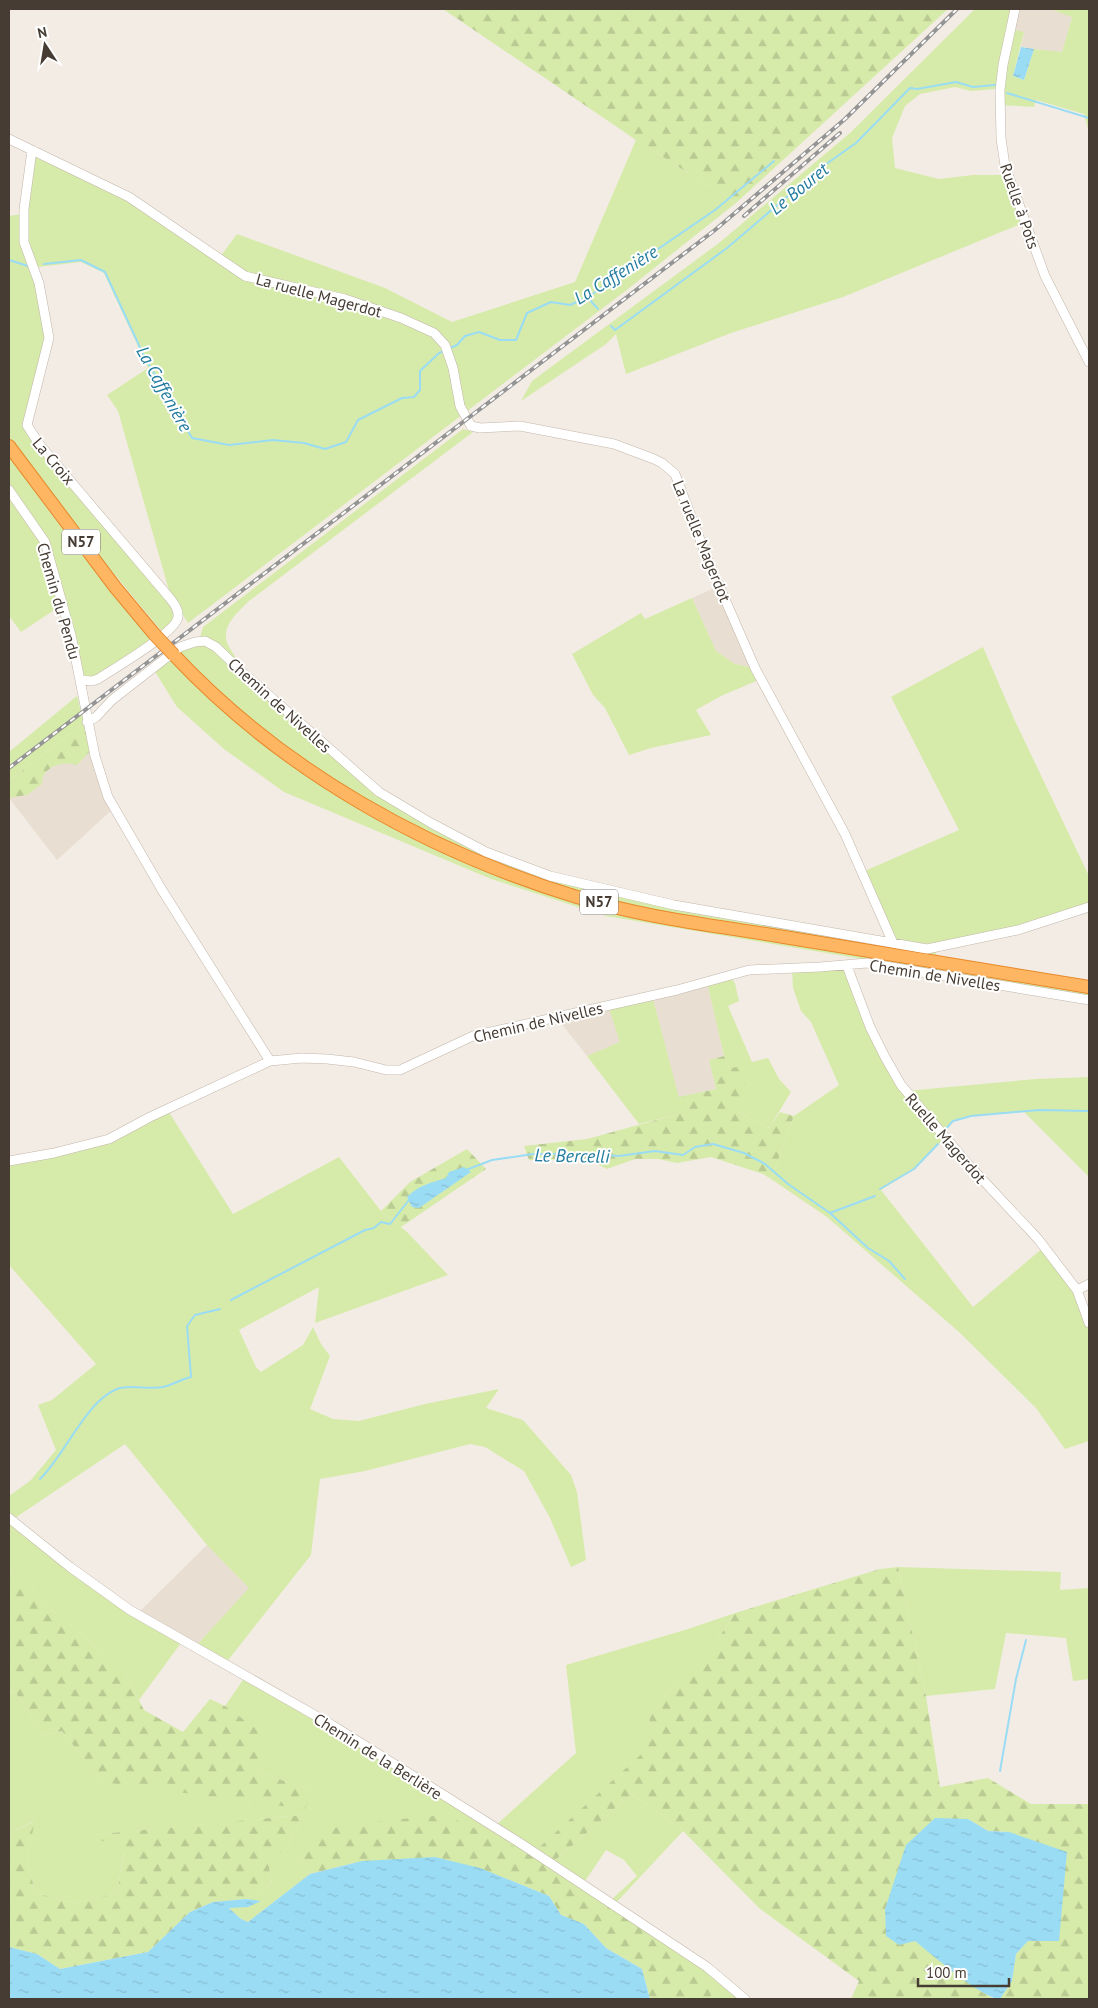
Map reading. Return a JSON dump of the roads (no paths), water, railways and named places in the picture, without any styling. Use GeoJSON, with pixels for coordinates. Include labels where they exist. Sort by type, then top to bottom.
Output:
{"type":"FeatureCollection","features":[{"type":"Feature","properties":{"kind":"highway","name":"N57"},"geometry":{"type":"LineString","coordinates":[[9,446],[114,587],[155,635],[194,676],[272,743],[326,781],[423,837],[516,877],[580,898],[663,917],[1089,987]]}},
{"type":"Feature","properties":{"kind":"street","name":"Ruelle à Pots"},"geometry":{"type":"LineString","coordinates":[[1015,9],[1003,65],[1000,90],[1001,138],[1005,166],[1045,276],[1089,362]]}},
{"type":"Feature","properties":{"kind":"street"},"geometry":{"type":"LineString","coordinates":[[9,139],[32,150]]}},
{"type":"Feature","properties":{"kind":"street","name":"La ruelle Magerdot"},"geometry":{"type":"LineString","coordinates":[[32,150],[129,197],[246,276],[367,306],[427,329],[438,336],[447,349],[460,406],[472,426],[480,428],[520,426],[614,444],[639,452],[662,463],[675,474],[707,558],[755,668],[845,834],[893,943]]}},
{"type":"Feature","properties":{"kind":"street","name":"La Croix"},"geometry":{"type":"LineString","coordinates":[[32,150],[24,218],[24,242],[39,283],[49,338],[27,425],[39,444],[168,596],[175,605],[178,614],[176,622],[171,629],[139,653],[98,679],[92,681],[80,680]]}},
{"type":"Feature","properties":{"kind":"street","name":"Chemin du Pendu"},"geometry":{"type":"LineString","coordinates":[[9,490],[45,542],[71,635],[87,722],[102,782],[114,808],[162,890],[270,1061]]}},
{"type":"Feature","properties":{"kind":"street","name":"Chemin de Nivelles"},"geometry":{"type":"LineString","coordinates":[[87,722],[96,717],[112,700],[180,647],[205,641],[216,646],[240,670],[379,792],[431,823],[486,852],[542,873],[616,893],[718,914],[926,949],[1018,930],[1089,908]]}},
{"type":"Feature","properties":{"kind":"street","name":"Chemin de Nivelles"},"geometry":{"type":"LineString","coordinates":[[9,1161],[54,1153],[109,1139],[150,1117],[270,1061],[302,1058],[328,1059],[354,1062],[386,1070],[400,1070],[474,1036],[677,990],[738,972],[846,966],[867,963],[1089,1000]]}},
{"type":"Feature","properties":{"kind":"street","name":"Ruelle Magerdot"},"geometry":{"type":"LineString","coordinates":[[846,966],[884,1057],[906,1092],[967,1163],[1038,1239],[1077,1290],[1089,1323]]}},
{"type":"Feature","properties":{"kind":"street"},"geometry":{"type":"LineString","coordinates":[[1077,1290],[1089,1284]]}},
{"type":"Feature","properties":{"kind":"street","name":"Chemin de la Berlière"},"geometry":{"type":"LineString","coordinates":[[9,1518],[70,1567],[130,1610],[332,1725],[534,1852],[707,1967],[745,1999]]}},
{"type":"Feature","properties":{"kind":"water"},"geometry":{"type":"Polygon","coordinates":[[[1021,47],[1034,49],[1024,80],[1013,76],[1021,47]]]}},
{"type":"Feature","properties":{"kind":"water"},"geometry":{"type":"Polygon","coordinates":[[[464,1167],[471,1172],[419,1208],[412,1207],[407,1197],[411,1193],[425,1185],[446,1178],[449,1172],[464,1167]]]}},
{"type":"Feature","properties":{"kind":"water"},"geometry":{"type":"Polygon","coordinates":[[[935,1818],[968,1819],[988,1831],[1009,1832],[1067,1852],[1059,1941],[1028,1941],[1016,1954],[1012,1981],[1000,1999],[982,1992],[970,1984],[915,1941],[899,1945],[886,1936],[885,1909],[906,1845],[935,1818]]]}},
{"type":"Feature","properties":{"kind":"water"},"geometry":{"type":"Polygon","coordinates":[[[435,1857],[480,1868],[549,1896],[561,1915],[584,1924],[606,1948],[642,1969],[650,1999],[9,1999],[9,1947],[37,1954],[60,1969],[148,1952],[190,1912],[213,1902],[246,1899],[261,1901],[248,1907],[229,1908],[241,1919],[248,1922],[310,1874],[362,1861],[435,1857]]]}},
{"type":"Feature","properties":{"kind":"waterway","name":"Le Bouret"},"geometry":{"type":"LineString","coordinates":[[611,326],[615,330],[727,248],[822,167],[856,143],[910,88],[917,89],[956,82],[973,87],[995,85]]}},
{"type":"Feature","properties":{"kind":"waterway","name":"Le Bouret"},"geometry":{"type":"LineString","coordinates":[[1007,93],[1089,118]]}},
{"type":"Feature","properties":{"kind":"waterway","name":"La Caffenière"},"geometry":{"type":"LineString","coordinates":[[448,349],[457,345],[465,336],[479,332],[500,340],[516,340],[527,313],[551,302],[570,305],[588,297],[715,210],[774,161]]}},
{"type":"Feature","properties":{"kind":"waterway","name":"La Caffenière"},"geometry":{"type":"LineString","coordinates":[[9,260],[28,266]]}},
{"type":"Feature","properties":{"kind":"waterway","name":"La Caffenière"},"geometry":{"type":"LineString","coordinates":[[44,264],[81,260],[105,272],[144,356],[192,438],[229,445],[273,440],[304,443],[325,449],[346,442],[358,420],[402,398],[414,397],[420,390],[420,371],[439,353],[444,351]]}},
{"type":"Feature","properties":{"kind":"waterway","name":"Le Bouret"},"geometry":{"type":"LineString","coordinates":[[588,298],[598,309]]}},
{"type":"Feature","properties":{"kind":"waterway"},"geometry":{"type":"LineString","coordinates":[[944,1131],[953,1121],[971,1116],[1039,1110],[1089,1111]]}},
{"type":"Feature","properties":{"kind":"waterway","name":"Le Bercelli"},"geometry":{"type":"LineString","coordinates":[[466,1170],[492,1160],[533,1154],[619,1156],[655,1151],[683,1155],[695,1147],[713,1144],[744,1153],[765,1164],[788,1184],[830,1213],[868,1248],[889,1261],[905,1279]]}},
{"type":"Feature","properties":{"kind":"waterway"},"geometry":{"type":"LineString","coordinates":[[880,1189],[914,1169],[938,1144]]}},
{"type":"Feature","properties":{"kind":"waterway"},"geometry":{"type":"LineString","coordinates":[[830,1213],[875,1196]]}},
{"type":"Feature","properties":{"kind":"waterway","name":"Le Bercelli"},"geometry":{"type":"LineString","coordinates":[[231,1300],[365,1230],[374,1228],[381,1222],[390,1224],[409,1200]]}},
{"type":"Feature","properties":{"kind":"waterway"},"geometry":{"type":"LineString","coordinates":[[40,1479],[86,1416],[106,1395],[123,1388],[163,1387],[191,1377],[187,1326],[195,1315],[220,1309]]}},
{"type":"Feature","properties":{"kind":"waterway"},"geometry":{"type":"LineString","coordinates":[[1000,1771],[1016,1679],[1026,1640]]}},
{"type":"Feature","properties":{"kind":"railway"},"geometry":{"type":"LineString","coordinates":[[9,768],[715,230],[845,119],[957,9]]}},
{"type":"Feature","properties":{"kind":"railway"},"geometry":{"type":"LineString","coordinates":[[744,216],[840,133]]}}]}
